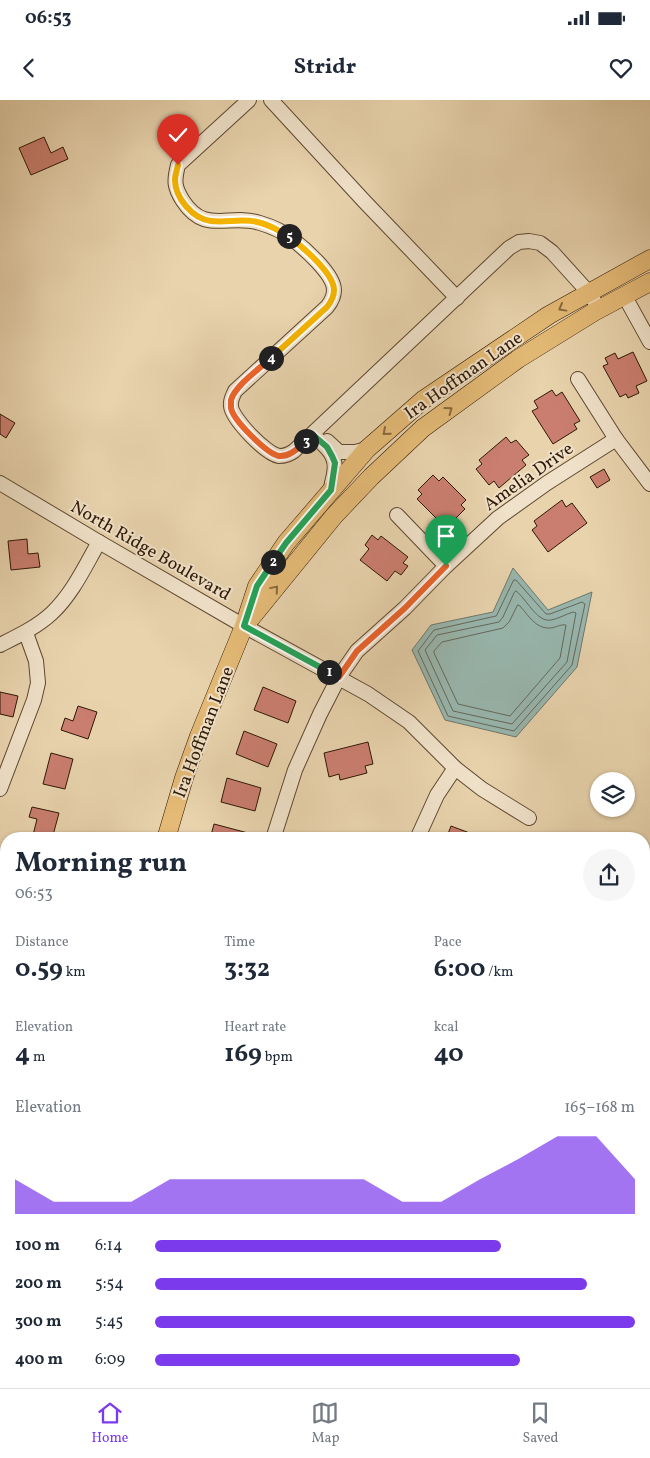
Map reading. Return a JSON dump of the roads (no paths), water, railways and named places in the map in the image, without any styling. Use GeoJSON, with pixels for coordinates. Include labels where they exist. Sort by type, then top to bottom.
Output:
{"type":"FeatureCollection","features":[{"type":"Feature","properties":{"kind":"main road","name":"Ira Hoffman Lane"},"geometry":{"type":"LineString","coordinates":[[168,832],[196,744],[244,626],[257,586],[286,543],[367,449],[423,400],[549,316],[650,259]]}},
{"type":"Feature","properties":{"kind":"main road","name":"Ira Hoffman Lane"},"geometry":{"type":"LineString","coordinates":[[244,626],[340,509],[371,476],[424,428],[518,359],[599,309],[650,282]]}},
{"type":"Feature","properties":{"kind":"street"},"geometry":{"type":"LineString","coordinates":[[249,100],[178,165],[175,179],[176,190],[196,216],[204,220],[258,222],[273,228],[290,237],[320,265],[332,280],[334,289],[333,299],[327,307],[235,391],[231,400],[230,408],[235,417],[261,446],[270,452],[280,456],[294,452],[509,248],[520,242],[540,243],[552,252],[590,294],[599,309]]}},
{"type":"Feature","properties":{"kind":"street"},"geometry":{"type":"LineString","coordinates":[[271,100],[457,298]]}},
{"type":"Feature","properties":{"kind":"street"},"geometry":{"type":"LineString","coordinates":[[624,295],[650,342]]}},
{"type":"Feature","properties":{"kind":"street"},"geometry":{"type":"LineString","coordinates":[[578,379],[616,439],[650,484]]}},
{"type":"Feature","properties":{"kind":"street"},"geometry":{"type":"LineString","coordinates":[[315,433],[339,452],[355,452],[367,449]]}},
{"type":"Feature","properties":{"kind":"street"},"geometry":{"type":"LineString","coordinates":[[315,433],[327,447],[335,463],[331,490]]}},
{"type":"Feature","properties":{"kind":"street","name":"Amelia Drive"},"geometry":{"type":"LineString","coordinates":[[275,832],[295,770],[320,714],[339,677],[357,651],[405,608],[446,566],[498,518],[616,439]]}},
{"type":"Feature","properties":{"kind":"street","name":"North Ridge Boulevard"},"geometry":{"type":"LineString","coordinates":[[0,483],[244,626],[368,694],[409,722],[455,768],[482,789],[529,818]]}},
{"type":"Feature","properties":{"kind":"street"},"geometry":{"type":"LineString","coordinates":[[397,516],[446,566]]}},
{"type":"Feature","properties":{"kind":"street"},"geometry":{"type":"LineString","coordinates":[[0,645],[26,632],[53,612],[74,586],[99,542]]}},
{"type":"Feature","properties":{"kind":"street"},"geometry":{"type":"LineString","coordinates":[[0,789],[34,700],[38,683],[36,661],[26,632]]}},
{"type":"Feature","properties":{"kind":"street"},"geometry":{"type":"LineString","coordinates":[[420,832],[437,794],[455,768]]}},
{"type":"Feature","properties":{"kind":"water"},"geometry":{"type":"Polygon","coordinates":[[[513,568],[548,610],[592,592],[577,667],[516,737],[445,720],[412,650],[431,625],[493,612],[513,568]]]}}]}
